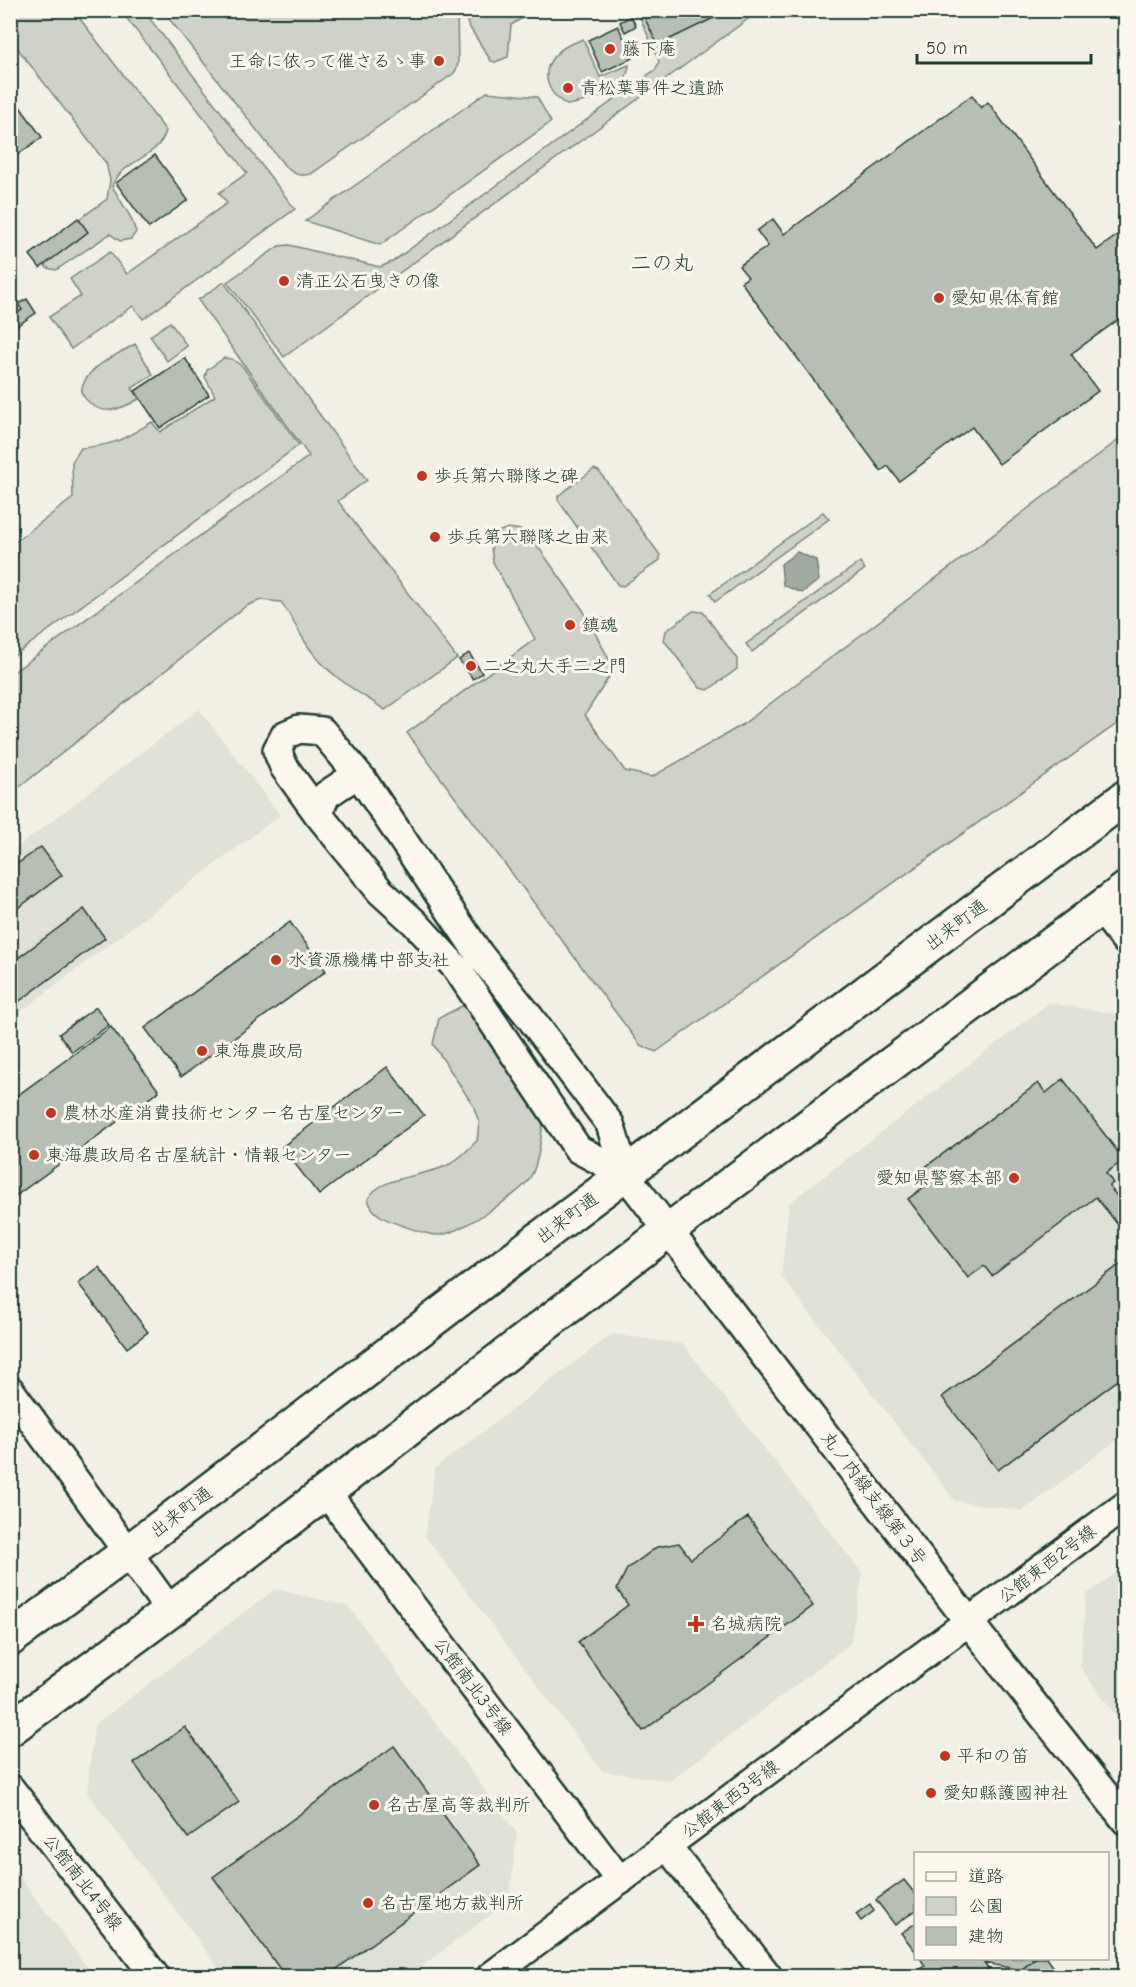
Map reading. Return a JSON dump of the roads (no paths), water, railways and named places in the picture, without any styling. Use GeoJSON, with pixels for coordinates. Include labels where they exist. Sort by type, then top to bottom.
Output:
{"type":"FeatureCollection","features":[{"type":"Feature","properties":{"kind":"main road","name":"出来町通"},"geometry":{"type":"LineString","coordinates":[[10,1639],[1125,797]]}},
{"type":"Feature","properties":{"kind":"main road"},"geometry":{"type":"LineString","coordinates":[[10,1729],[170,1611],[669,1230],[1125,889]]}},
{"type":"Feature","properties":{"kind":"street"},"geometry":{"type":"LineString","coordinates":[[299,729],[322,731],[362,779],[479,954],[610,1124],[625,1174],[578,1149],[458,970],[415,923],[380,891],[318,814],[284,767],[277,750],[285,735],[299,729]]}},
{"type":"Feature","properties":{"kind":"street"},"geometry":{"type":"LineString","coordinates":[[318,814],[326,795],[350,779],[362,779]]}},
{"type":"Feature","properties":{"kind":"street"},"geometry":{"type":"LineString","coordinates":[[1100,908],[1125,941]]}},
{"type":"Feature","properties":{"kind":"street","name":"丸ノ内線支線第３号"},"geometry":{"type":"LineString","coordinates":[[625,1174],[1125,1821]]}},
{"type":"Feature","properties":{"kind":"street"},"geometry":{"type":"LineString","coordinates":[[10,1390],[170,1611]]}},
{"type":"Feature","properties":{"kind":"street","name":"公館南北3号線"},"geometry":{"type":"LineString","coordinates":[[326,1492],[620,1881]]}},
{"type":"Feature","properties":{"kind":"street","name":"公館東西2号線"},"geometry":{"type":"LineString","coordinates":[[969,1622],[1125,1505]]}},
{"type":"Feature","properties":{"kind":"street","name":"公館東西3号線"},"geometry":{"type":"LineString","coordinates":[[491,1977],[969,1622]]}},
{"type":"Feature","properties":{"kind":"street","name":"公館南北4号線"},"geometry":{"type":"LineString","coordinates":[[10,1788],[155,1977]]}},
{"type":"Feature","properties":{"kind":"street"},"geometry":{"type":"LineString","coordinates":[[667,1846],[768,1977]]}},
{"type":"Feature","properties":{"kind":"place","name":"藤下庵"},"geometry":{"type":"Point","coordinates":[610,49]}},
{"type":"Feature","properties":{"kind":"place","name":"王命に依って催さるゝ事"},"geometry":{"type":"Point","coordinates":[439,61]}},
{"type":"Feature","properties":{"kind":"place","name":"青松葉事件之遺跡"},"geometry":{"type":"Point","coordinates":[568,88]}},
{"type":"Feature","properties":{"kind":"place","name":"清正公石曳きの像"},"geometry":{"type":"Point","coordinates":[284,281]}},
{"type":"Feature","properties":{"kind":"place","name":"愛知県体育館"},"geometry":{"type":"Point","coordinates":[939,298]}},
{"type":"Feature","properties":{"kind":"place","name":"歩兵第六聯隊之碑"},"geometry":{"type":"Point","coordinates":[422,476]}},
{"type":"Feature","properties":{"kind":"place","name":"歩兵第六聯隊之由来"},"geometry":{"type":"Point","coordinates":[435,537]}},
{"type":"Feature","properties":{"kind":"place","name":"鎮魂"},"geometry":{"type":"Point","coordinates":[570,625]}},
{"type":"Feature","properties":{"kind":"place","name":"二之丸大手二之門"},"geometry":{"type":"Point","coordinates":[471,666]}},
{"type":"Feature","properties":{"kind":"place","name":"水資源機構中部支社"},"geometry":{"type":"Point","coordinates":[276,960]}},
{"type":"Feature","properties":{"kind":"place","name":"東海農政局"},"geometry":{"type":"Point","coordinates":[202,1051]}},
{"type":"Feature","properties":{"kind":"place","name":"農林水産消費技術センター名古屋センター"},"geometry":{"type":"Point","coordinates":[51,1113]}},
{"type":"Feature","properties":{"kind":"place","name":"東海農政局名古屋統計・情報センター"},"geometry":{"type":"Point","coordinates":[34,1155]}},
{"type":"Feature","properties":{"kind":"place","name":"愛知県警察本部"},"geometry":{"type":"Point","coordinates":[1014,1178]}},
{"type":"Feature","properties":{"kind":"place","name":"名城病院"},"geometry":{"type":"Point","coordinates":[696,1624]}},
{"type":"Feature","properties":{"kind":"place","name":"平和の笛"},"geometry":{"type":"Point","coordinates":[945,1756]}},
{"type":"Feature","properties":{"kind":"place","name":"愛知縣護國神社"},"geometry":{"type":"Point","coordinates":[931,1793]}},
{"type":"Feature","properties":{"kind":"place","name":"名古屋高等裁判所"},"geometry":{"type":"Point","coordinates":[374,1805]}},
{"type":"Feature","properties":{"kind":"place","name":"名古屋地方裁判所"},"geometry":{"type":"Point","coordinates":[368,1903]}},
{"type":"Feature","properties":{"kind":"district","name":"二の丸"},"geometry":{"type":"Point","coordinates":[662,263]}}]}
